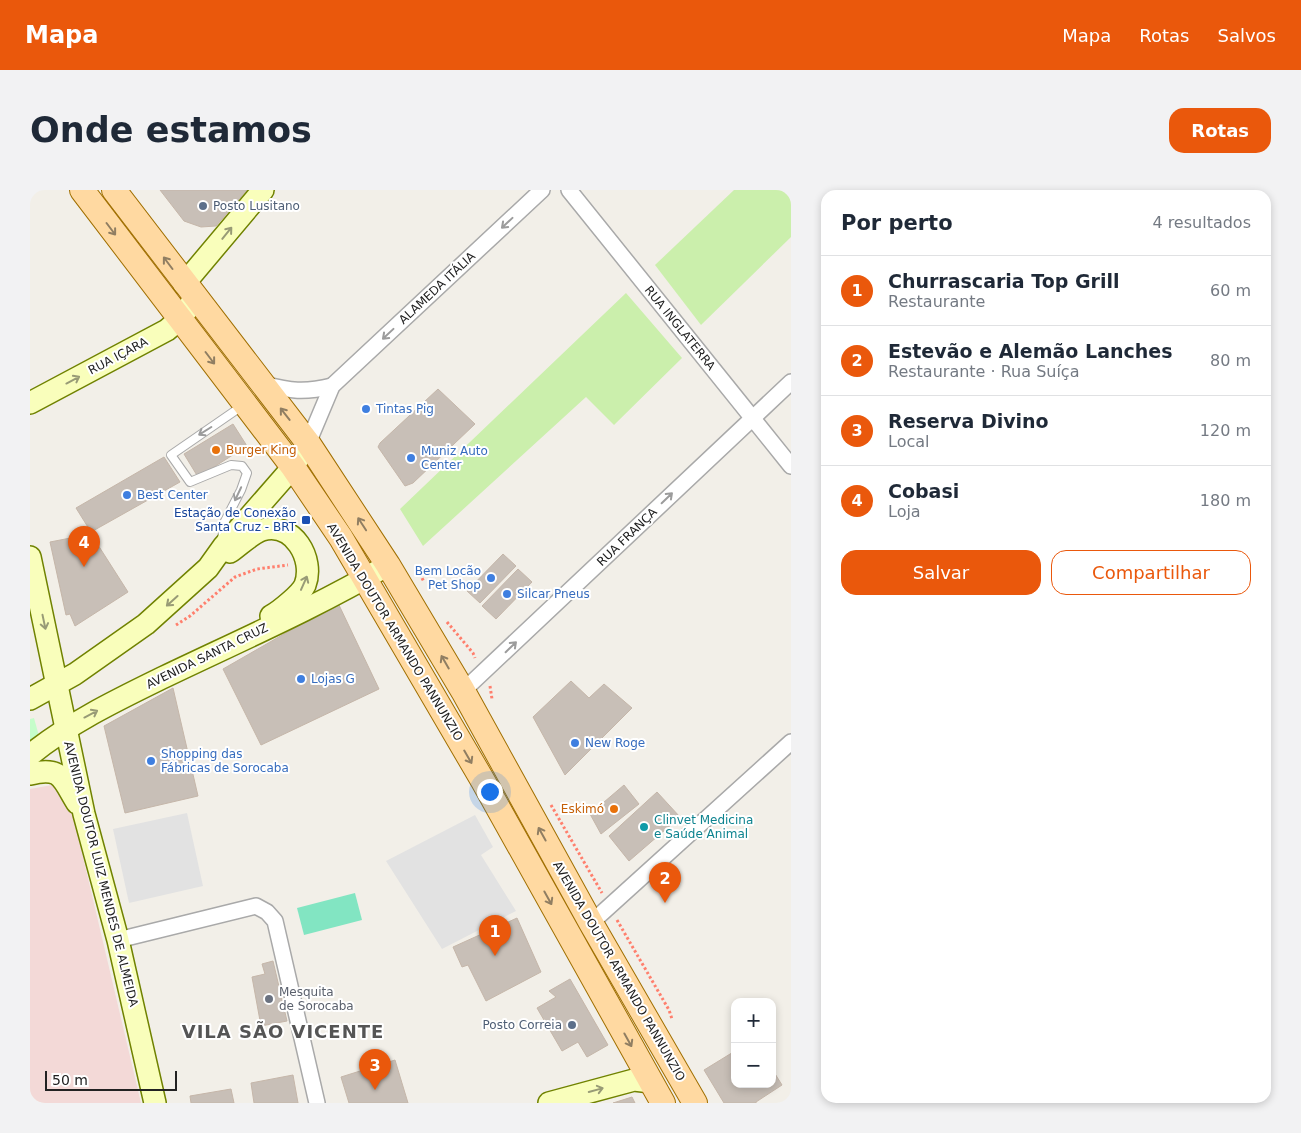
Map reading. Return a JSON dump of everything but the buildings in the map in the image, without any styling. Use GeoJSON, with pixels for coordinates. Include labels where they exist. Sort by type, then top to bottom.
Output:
{"type":"FeatureCollection","features":[{"type":"Feature","properties":{"kind":"main road","name":"AVENIDA DOUTOR ARMANDO PANNUNZIO"},"geometry":{"type":"LineString","coordinates":[[82,190],[294,467],[341,538],[483,781],[663,1103]]}},
{"type":"Feature","properties":{"kind":"main road","name":"AVENIDA DOUTOR ARMANDO PANNUNZIO"},"geometry":{"type":"LineString","coordinates":[[114,190],[308,443],[388,565],[463,692],[590,923],[695,1103]]}},
{"type":"Feature","properties":{"kind":"main road","name":"RUA IÇARA"},"geometry":{"type":"LineString","coordinates":[[30,403],[167,330],[180,319],[190,307],[189,290],[263,190]]}},
{"type":"Feature","properties":{"kind":"main road"},"geometry":{"type":"LineString","coordinates":[[208,568],[223,547],[294,467],[308,443]]}},
{"type":"Feature","properties":{"kind":"main road"},"geometry":{"type":"LineString","coordinates":[[30,698],[75,674],[146,624],[208,568],[256,534],[272,529],[293,537],[302,548],[307,562],[307,575],[304,587],[278,612],[134,685],[117,700]]}},
{"type":"Feature","properties":{"kind":"main road","name":"AVENIDA DOUTOR LUIZ MENDES DE ALMEIDA"},"geometry":{"type":"LineString","coordinates":[[30,557],[84,814],[118,940],[156,1103]]}},
{"type":"Feature","properties":{"kind":"main road","name":"AVENIDA SANTA CRUZ"},"geometry":{"type":"LineString","coordinates":[[30,755],[66,728],[117,700],[388,565]]}},
{"type":"Feature","properties":{"kind":"main road"},"geometry":{"type":"LineString","coordinates":[[30,774],[43,771],[55,772],[84,814]]}},
{"type":"Feature","properties":{"kind":"main road"},"geometry":{"type":"LineString","coordinates":[[549,1103],[634,1080],[651,1082]]}},
{"type":"Feature","properties":{"kind":"street","name":"ALAMEDA ITÁLIA"},"geometry":{"type":"LineString","coordinates":[[308,443],[332,386],[542,190]]}},
{"type":"Feature","properties":{"kind":"street","name":"RUA INGLATERRA"},"geometry":{"type":"LineString","coordinates":[[570,190],[791,466]]}},
{"type":"Feature","properties":{"kind":"street","name":"RUA FRANÇA"},"geometry":{"type":"LineString","coordinates":[[463,692],[791,382]]}},
{"type":"Feature","properties":{"kind":"street","name":"ALAMEDA ITÁLIA"},"geometry":{"type":"LineString","coordinates":[[263,384],[289,391],[310,392],[332,386]]}},
{"type":"Feature","properties":{"kind":"street"},"geometry":{"type":"LineString","coordinates":[[590,923],[791,742]]}},
{"type":"Feature","properties":{"kind":"street"},"geometry":{"type":"LineString","coordinates":[[118,940],[256,906],[267,912],[274,921],[317,1103]]}},
{"type":"Feature","properties":{"kind":"lane"},"geometry":{"type":"LineString","coordinates":[[223,547],[224,523],[241,490],[247,473],[242,466],[234,464],[190,482],[171,455],[245,403]]}},
{"type":"Feature","properties":{"kind":"path"},"geometry":{"type":"LineString","coordinates":[[174,626],[190,616],[235,577],[257,569],[307,562]]}},
{"type":"Feature","properties":{"kind":"shaded area"},"geometry":{"type":"Polygon","coordinates":[[[52,785],[70,802],[141,1103],[30,1103],[30,789],[52,785]]]}},
{"type":"Feature","properties":{"kind":"shaded area"},"geometry":{"type":"Polygon","coordinates":[[[187,813],[203,886],[129,903],[113,829],[187,813]]]}},
{"type":"Feature","properties":{"kind":"shaded area"},"geometry":{"type":"Polygon","coordinates":[[[475,815],[493,847],[481,855],[516,911],[442,949],[386,861],[475,815]]]}},
{"type":"Feature","properties":{"kind":"green space"},"geometry":{"type":"Polygon","coordinates":[[[734,190],[791,190],[791,237],[701,325],[655,265],[734,190]]]}},
{"type":"Feature","properties":{"kind":"green space"},"geometry":{"type":"Polygon","coordinates":[[[626,293],[682,358],[614,425],[586,397],[423,546],[400,509],[626,293]]]}},
{"type":"Feature","properties":{"kind":"green space"},"geometry":{"type":"Polygon","coordinates":[[[34,718],[39,736],[30,743],[30,719],[34,718]]]}},
{"type":"Feature","properties":{"kind":"green space"},"geometry":{"type":"Polygon","coordinates":[[[355,893],[362,920],[304,935],[297,908],[355,893]]]}},
{"type":"Feature","properties":{"kind":"place","name":"Posto Lusitano"},"geometry":{"type":"Point","coordinates":[203,206]}},
{"type":"Feature","properties":{"kind":"place","name":"Tintas Pig"},"geometry":{"type":"Point","coordinates":[366,409]}},
{"type":"Feature","properties":{"kind":"place","name":"Burger King"},"geometry":{"type":"Point","coordinates":[216,450]}},
{"type":"Feature","properties":{"kind":"place","name":"Muniz Auto Center"},"geometry":{"type":"Point","coordinates":[411,458]}},
{"type":"Feature","properties":{"kind":"place","name":"Best Center"},"geometry":{"type":"Point","coordinates":[127,495]}},
{"type":"Feature","properties":{"kind":"place","name":"Estação de Conexão Santa Cruz - BRT"},"geometry":{"type":"Point","coordinates":[306,520]}},
{"type":"Feature","properties":{"kind":"place","name":"Cobasi"},"geometry":{"type":"Point","coordinates":[84,567]}},
{"type":"Feature","properties":{"kind":"place","name":"Bem Locão Pet Shop"},"geometry":{"type":"Point","coordinates":[491,578]}},
{"type":"Feature","properties":{"kind":"place","name":"Silcar Pneus"},"geometry":{"type":"Point","coordinates":[507,594]}},
{"type":"Feature","properties":{"kind":"place","name":"Lojas G"},"geometry":{"type":"Point","coordinates":[301,679]}},
{"type":"Feature","properties":{"kind":"place","name":"New Roge"},"geometry":{"type":"Point","coordinates":[575,743]}},
{"type":"Feature","properties":{"kind":"place","name":"Shopping das Fábricas de Sorocaba"},"geometry":{"type":"Point","coordinates":[151,761]}},
{"type":"Feature","properties":{"kind":"place","name":"Eskimó"},"geometry":{"type":"Point","coordinates":[614,809]}},
{"type":"Feature","properties":{"kind":"place","name":"Clinvet Medicina e Saúde Animal"},"geometry":{"type":"Point","coordinates":[644,827]}},
{"type":"Feature","properties":{"kind":"place","name":"Estevão e Alemão Lanches"},"geometry":{"type":"Point","coordinates":[665,903]}},
{"type":"Feature","properties":{"kind":"place","name":"Churrascaria Top Grill"},"geometry":{"type":"Point","coordinates":[495,956]}},
{"type":"Feature","properties":{"kind":"place","name":"Mesquita de Sorocaba"},"geometry":{"type":"Point","coordinates":[269,999]}},
{"type":"Feature","properties":{"kind":"place","name":"Posto Correia"},"geometry":{"type":"Point","coordinates":[572,1025]}},
{"type":"Feature","properties":{"kind":"place","name":"Reserva Divino"},"geometry":{"type":"Point","coordinates":[375,1090]}},
{"type":"Feature","properties":{"kind":"district","name":"VILA SÃO VICENTE"},"geometry":{"type":"Point","coordinates":[283,1032]}}]}
